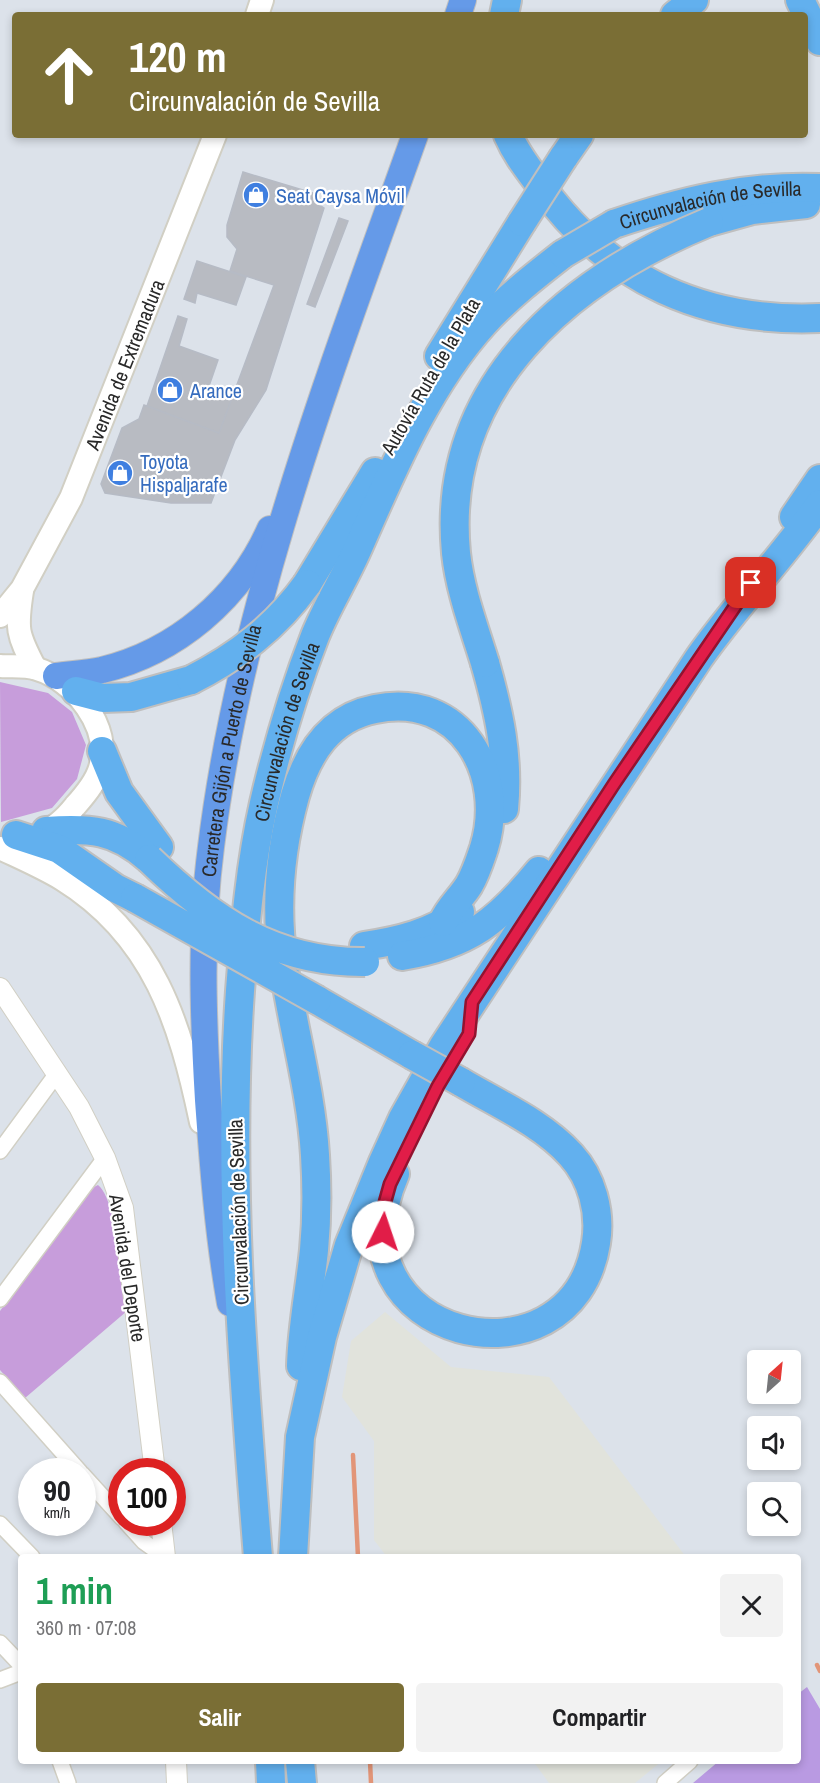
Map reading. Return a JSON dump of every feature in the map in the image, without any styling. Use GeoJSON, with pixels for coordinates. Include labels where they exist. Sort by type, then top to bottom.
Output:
{"type":"FeatureCollection","features":[{"type":"Feature","properties":{"kind":"highway"},"geometry":{"type":"LineString","coordinates":[[679,12],[694,0]]}},
{"type":"Feature","properties":{"kind":"highway"},"geometry":{"type":"LineString","coordinates":[[808,16],[820,41]]}},
{"type":"Feature","properties":{"kind":"highway","name":"Carretera Gijón a Puerto de Sevilla"},"geometry":{"type":"LineString","coordinates":[[245,1389],[217,1229],[202,998],[210,849],[226,748],[256,614],[330,372],[414,138]]}},
{"type":"Feature","properties":{"kind":"highway"},"geometry":{"type":"LineString","coordinates":[[509,138],[521,162],[556,207],[593,246],[632,275],[665,292],[706,306],[749,315],[820,318]]}},
{"type":"Feature","properties":{"kind":"highway"},"geometry":{"type":"LineString","coordinates":[[518,138],[534,177]]}},
{"type":"Feature","properties":{"kind":"highway","name":"Autovía Ruta de la Plata"},"geometry":{"type":"LineString","coordinates":[[316,634],[341,552],[375,472],[435,363],[571,147]]}},
{"type":"Feature","properties":{"kind":"highway","name":"Circunvalación de Sevilla"},"geometry":{"type":"LineString","coordinates":[[258,1554],[245,1389],[236,1197],[235,1075],[247,899],[264,804],[297,686],[316,634],[411,435],[445,377],[484,324],[508,299],[563,254],[614,224],[692,199],[732,191],[762,188],[820,188]]}},
{"type":"Feature","properties":{"kind":"highway"},"geometry":{"type":"LineString","coordinates":[[46,831],[80,829],[113,835],[154,853],[219,902],[259,925],[305,941],[335,946],[364,946],[397,941],[459,914],[485,879],[499,838],[506,794],[506,767],[500,720],[465,598],[456,556],[458,487],[465,446],[474,423],[494,384],[506,368],[555,315],[612,271],[638,255],[709,222],[752,210],[820,203]]}},
{"type":"Feature","properties":{"kind":"highway"},"geometry":{"type":"LineString","coordinates":[[55,678],[101,670],[149,652],[187,631],[224,600],[249,569],[264,543],[330,372]]}},
{"type":"Feature","properties":{"kind":"highway"},"geometry":{"type":"LineString","coordinates":[[809,508],[811,470],[820,455]]}},
{"type":"Feature","properties":{"kind":"highway"},"geometry":{"type":"LineString","coordinates":[[55,678],[103,698],[131,697],[191,680],[230,659],[269,629],[307,584],[375,472]]}},
{"type":"Feature","properties":{"kind":"highway"},"geometry":{"type":"LineString","coordinates":[[300,1437],[322,1337],[343,1263],[364,1206],[404,1118],[443,1047],[614,784],[726,620],[809,508],[820,479]]}},
{"type":"Feature","properties":{"kind":"highway"},"geometry":{"type":"LineString","coordinates":[[293,1554],[300,1437],[301,1345],[316,1228],[315,1156],[309,1103],[282,959],[279,915],[280,876],[288,821],[305,767],[319,741],[352,716],[380,708],[422,711],[437,716],[463,734],[482,762],[489,779],[489,829],[470,884],[447,913],[443,922]]}},
{"type":"Feature","properties":{"kind":"highway"},"geometry":{"type":"LineString","coordinates":[[102,751],[119,792],[154,853],[210,914],[252,937],[311,956],[364,962],[433,949],[487,926],[514,902],[540,870],[581,811],[614,784]]}},
{"type":"Feature","properties":{"kind":"highway"},"geometry":{"type":"LineString","coordinates":[[5,839],[59,849],[135,898],[317,1000],[412,1055],[461,1082],[534,1125],[562,1146],[586,1177],[595,1202],[598,1228],[589,1270],[576,1291],[552,1314],[529,1327],[506,1333],[482,1334],[458,1330],[430,1317],[401,1289],[390,1268],[384,1247],[382,1219],[390,1184],[438,1086],[469,1034],[472,1002]]}},
{"type":"Feature","properties":{"kind":"highway"},"geometry":{"type":"LineString","coordinates":[[270,1764],[271,1783]]}},
{"type":"Feature","properties":{"kind":"highway"},"geometry":{"type":"LineString","coordinates":[[300,1764],[302,1783]]}},
{"type":"Feature","properties":{"kind":"main road","name":"Avenida de Extremadura"},"geometry":{"type":"LineString","coordinates":[[22,589],[71,498],[214,138]]}},
{"type":"Feature","properties":{"kind":"main road"},"geometry":{"type":"LineString","coordinates":[[0,616],[22,589]]}},
{"type":"Feature","properties":{"kind":"main road"},"geometry":{"type":"LineString","coordinates":[[5,839],[46,831],[64,818],[94,783],[101,767],[102,751],[98,730],[90,710],[55,678],[19,637],[17,625],[22,589]]}},
{"type":"Feature","properties":{"kind":"main road"},"geometry":{"type":"LineString","coordinates":[[0,666],[55,678]]}},
{"type":"Feature","properties":{"kind":"main road"},"geometry":{"type":"LineString","coordinates":[[5,839],[45,870],[82,894],[122,930],[150,967],[173,1015],[190,1072],[201,1122],[217,1229]]}},
{"type":"Feature","properties":{"kind":"street","name":"Avenida del Deporte"},"geometry":{"type":"LineString","coordinates":[[3,1000],[58,1072],[105,1158],[123,1208],[153,1458]]}},
{"type":"Feature","properties":{"kind":"street"},"geometry":{"type":"LineString","coordinates":[[0,1151],[58,1072]]}},
{"type":"Feature","properties":{"kind":"street"},"geometry":{"type":"LineString","coordinates":[[0,1299],[105,1158]]}},
{"type":"Feature","properties":{"kind":"street"},"geometry":{"type":"LineString","coordinates":[[0,1382],[68,1458]]}},
{"type":"Feature","properties":{"kind":"street"},"geometry":{"type":"LineString","coordinates":[[96,1489],[108,1503]]}},
{"type":"Feature","properties":{"kind":"street"},"geometry":{"type":"LineString","coordinates":[[0,1524],[29,1554]]}},
{"type":"Feature","properties":{"kind":"street"},"geometry":{"type":"LineString","coordinates":[[139,1536],[161,1554]]}},
{"type":"Feature","properties":{"kind":"street"},"geometry":{"type":"LineString","coordinates":[[163,1536],[165,1554]]}},
{"type":"Feature","properties":{"kind":"street"},"geometry":{"type":"LineString","coordinates":[[0,1643],[18,1662]]}},
{"type":"Feature","properties":{"kind":"street"},"geometry":{"type":"LineString","coordinates":[[0,1680],[18,1673]]}},
{"type":"Feature","properties":{"kind":"street"},"geometry":{"type":"LineString","coordinates":[[61,1764],[68,1783]]}},
{"type":"Feature","properties":{"kind":"street"},"geometry":{"type":"LineString","coordinates":[[176,1764],[177,1783]]}},
{"type":"Feature","properties":{"kind":"street"},"geometry":{"type":"LineString","coordinates":[[665,1783],[687,1764]]}},
{"type":"Feature","properties":{"kind":"shaded area"},"geometry":{"type":"Polygon","coordinates":[[[0,682],[48,693],[72,712],[86,745],[77,779],[52,808],[1,822],[0,682]]]}},
{"type":"Feature","properties":{"kind":"shaded area"},"geometry":{"type":"Polygon","coordinates":[[[98,1185],[105,1194],[110,1207],[127,1311],[25,1398],[0,1370],[0,1311],[92,1188],[98,1185]]]}},
{"type":"Feature","properties":{"kind":"shaded area"},"geometry":{"type":"Polygon","coordinates":[[[385,1312],[451,1367],[549,1377],[684,1554],[385,1554],[374,1540],[374,1441],[342,1397],[351,1341],[385,1312]]]}},
{"type":"Feature","properties":{"kind":"shaded area"},"geometry":{"type":"Polygon","coordinates":[[[807,1687],[820,1709],[820,1783],[693,1783],[715,1764],[801,1764],[801,1692],[807,1687]]]}},
{"type":"Feature","properties":{"kind":"shaded area"},"geometry":{"type":"Polygon","coordinates":[[[535,1764],[658,1764],[635,1783],[549,1783],[535,1764]]]}},
{"type":"Feature","properties":{"kind":"building"},"geometry":{"type":"Polygon","coordinates":[[[243,172],[316,194],[313,201],[324,208],[266,390],[235,440],[211,503],[171,503],[105,493],[101,484],[122,428],[139,419],[144,405],[219,433],[274,285],[230,271],[237,249],[227,237],[227,225],[243,172]]]}},
{"type":"Feature","properties":{"kind":"building"},"geometry":{"type":"Polygon","coordinates":[[[339,218],[348,221],[315,307],[307,304],[339,218]]]}},
{"type":"Feature","properties":{"kind":"building"},"geometry":{"type":"Polygon","coordinates":[[[197,261],[246,277],[236,305],[197,293],[195,303],[184,299],[197,261]]]}},
{"type":"Feature","properties":{"kind":"building"},"geometry":{"type":"Polygon","coordinates":[[[178,316],[187,319],[179,346],[218,360],[208,389],[232,398],[219,433],[147,406],[178,316]]]}},
{"type":"Feature","properties":{"kind":"waterway"},"geometry":{"type":"LineString","coordinates":[[353,1455],[358,1554]]}},
{"type":"Feature","properties":{"kind":"waterway"},"geometry":{"type":"LineString","coordinates":[[817,1665],[820,1671]]}},
{"type":"Feature","properties":{"kind":"waterway"},"geometry":{"type":"LineString","coordinates":[[370,1764],[371,1783]]}},
{"type":"Feature","properties":{"kind":"place","name":"Seat Caysa Móvil"},"geometry":{"type":"Point","coordinates":[256,195]}},
{"type":"Feature","properties":{"kind":"place","name":"Arance"},"geometry":{"type":"Point","coordinates":[170,390]}},
{"type":"Feature","properties":{"kind":"place","name":"Toyota Hispaljarafe"},"geometry":{"type":"Point","coordinates":[120,473]}},
{"type":"Feature","properties":{"kind":"route"},"geometry":{"type":"LineString","coordinates":[[383,1232],[382,1219],[390,1184],[438,1086],[469,1034],[472,1002],[614,784],[751,583]]}}]}
